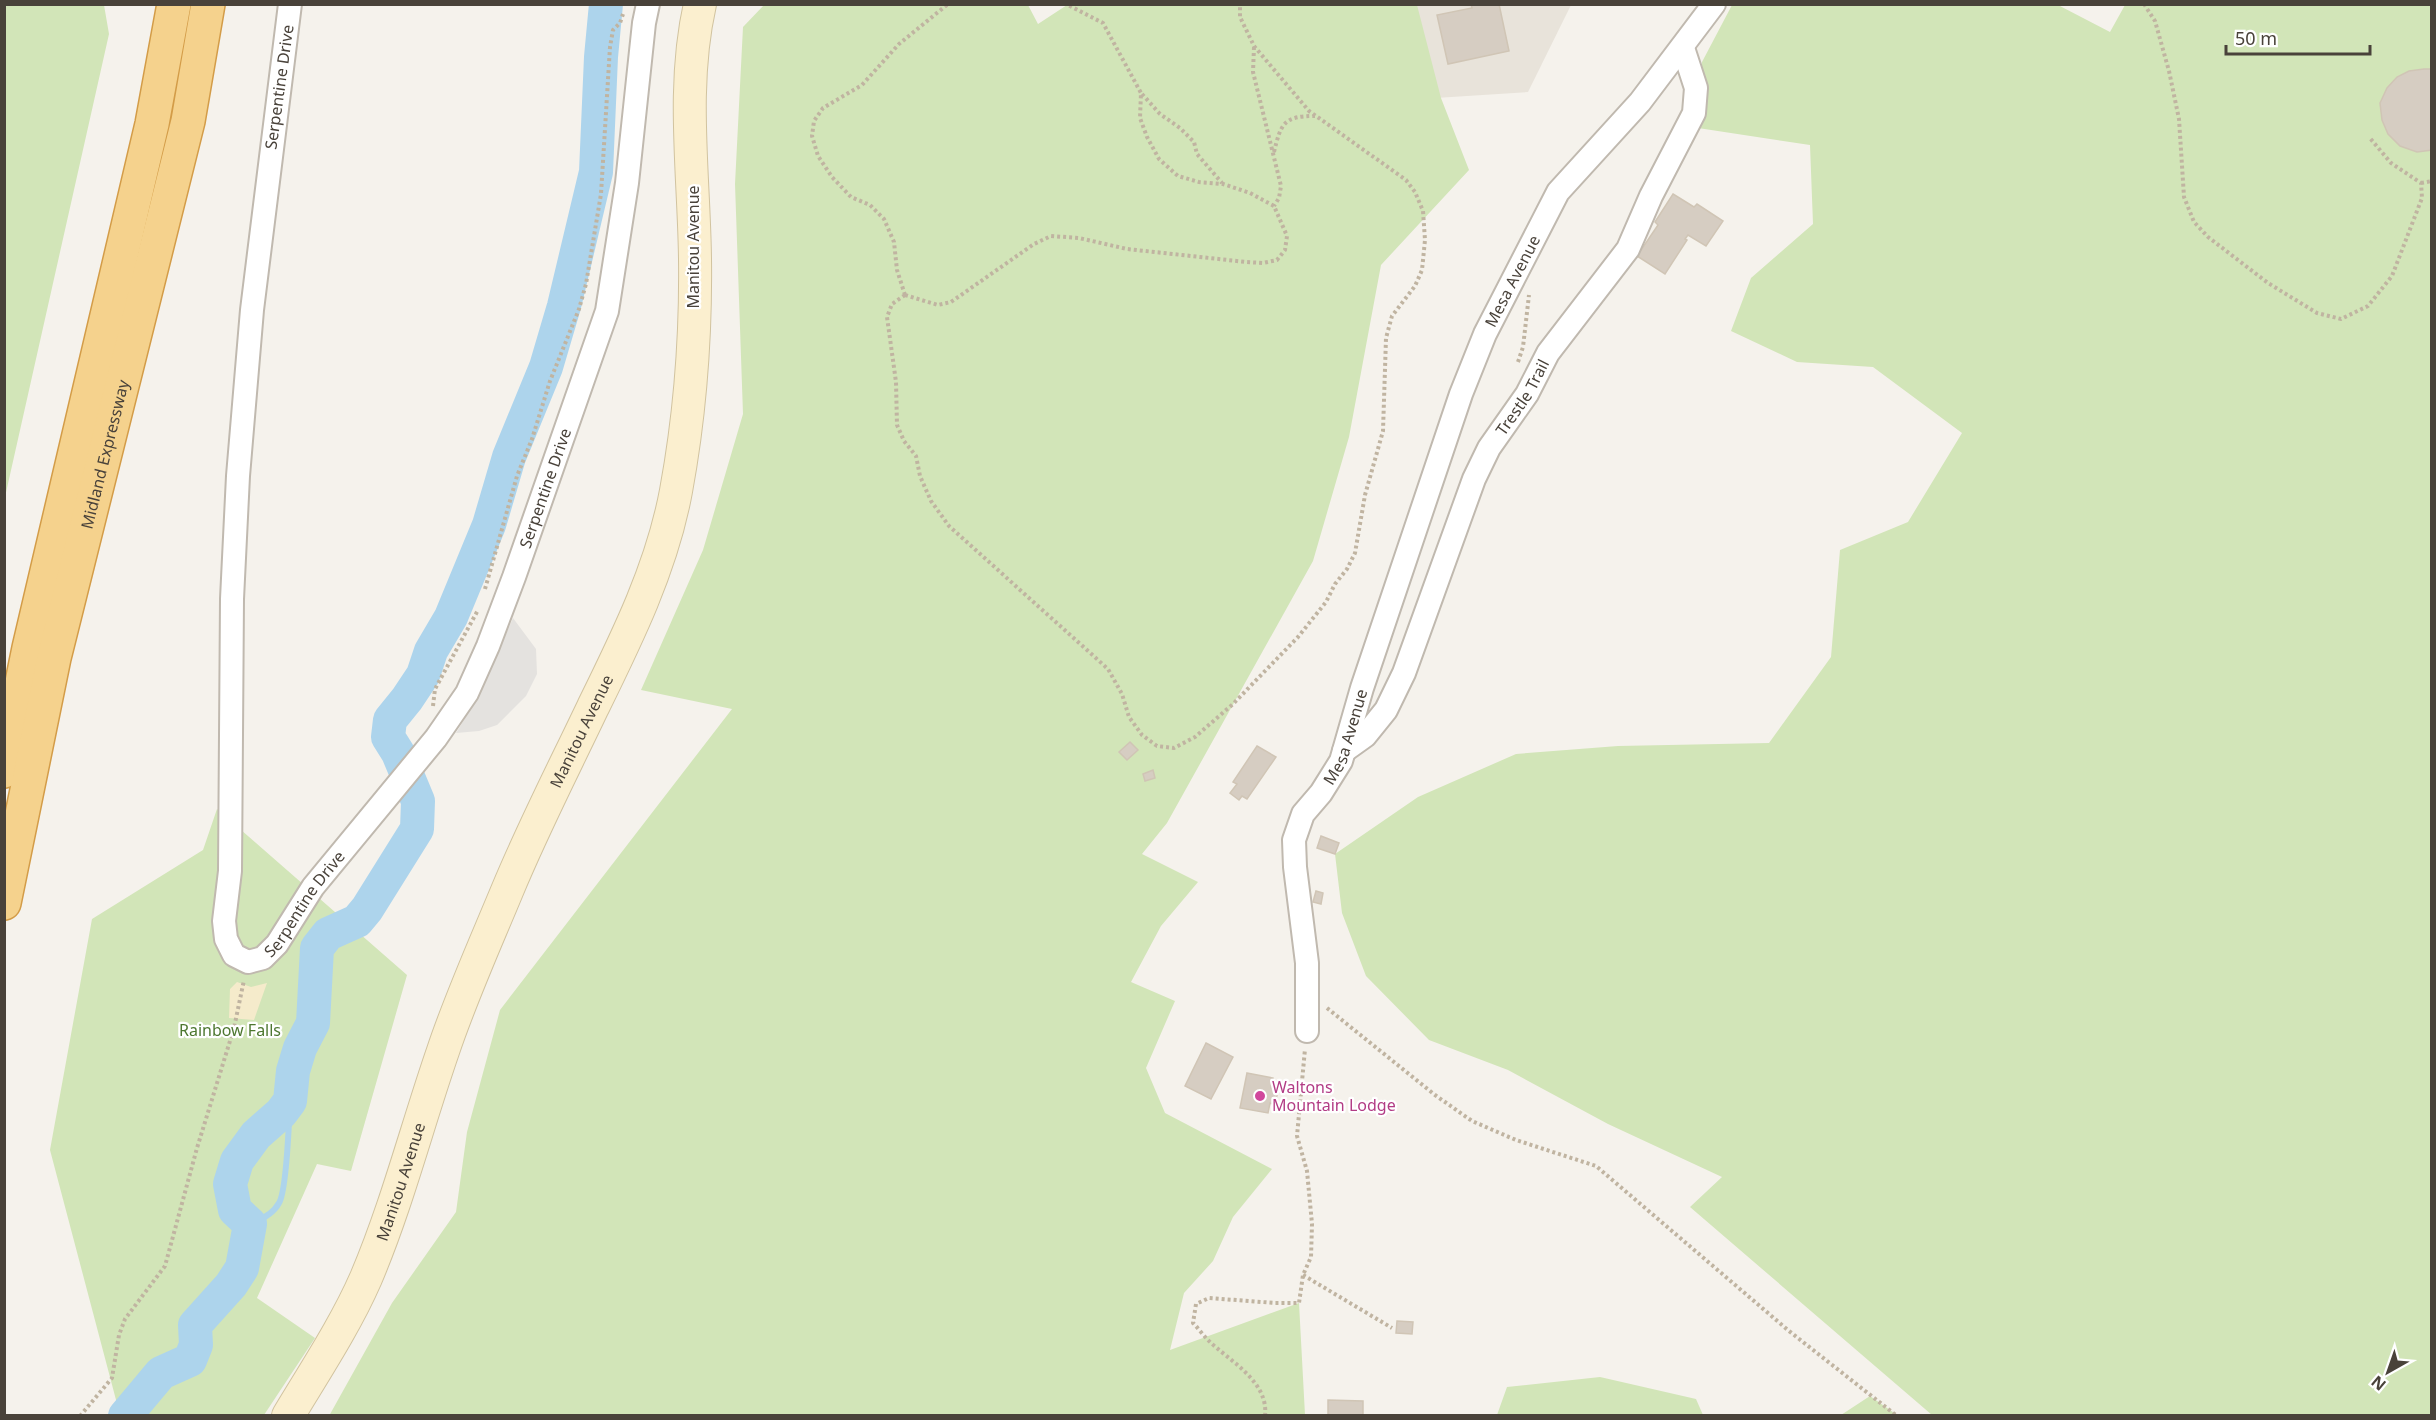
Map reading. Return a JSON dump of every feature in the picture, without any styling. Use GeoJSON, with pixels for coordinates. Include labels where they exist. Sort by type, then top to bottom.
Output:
{"type":"FeatureCollection","features":[{"type":"Feature","properties":{"kind":"highway"},"geometry":{"type":"LineString","coordinates":[[154,112],[164,4]]}},
{"type":"Feature","properties":{"kind":"highway","name":"Midland Expressway"},"geometry":{"type":"LineString","coordinates":[[4,771],[29,648],[154,112],[174,4]]}},
{"type":"Feature","properties":{"kind":"highway","name":"Midland Expressway"},"geometry":{"type":"LineString","coordinates":[[4,903],[54,658],[188,121],[208,4]]}},
{"type":"Feature","properties":{"kind":"main road","name":"Manitou Avenue"},"geometry":{"type":"LineString","coordinates":[[288,1416],[325,1356],[364,1283],[385,1229],[445,1045],[476,967],[542,813],[615,664],[641,603],[668,527],[686,423],[692,360],[695,263],[689,78],[700,4]]}},
{"type":"Feature","properties":{"kind":"street","name":"Serpentine Drive"},"geometry":{"type":"LineString","coordinates":[[290,4],[252,310],[238,477],[232,599],[230,871],[224,921],[226,939],[234,955],[248,962],[262,958],[278,944],[313,887],[436,738],[467,693],[488,646],[607,311],[627,183],[648,4]]}},
{"type":"Feature","properties":{"kind":"street","name":"Mesa Avenue"},"geometry":{"type":"LineString","coordinates":[[1307,1031],[1307,963],[1295,867],[1294,840],[1303,814],[1321,793],[1341,761],[1362,688],[1461,394],[1485,334],[1558,192],[1640,102],[1714,4]]}},
{"type":"Feature","properties":{"kind":"street","name":"Trestle Trail"},"geometry":{"type":"LineString","coordinates":[[1344,751],[1365,736],[1386,710],[1404,673],[1471,488],[1489,448],[1527,394],[1548,353],[1628,249],[1694,113],[1696,88],[1683,48]]}},
{"type":"Feature","properties":{"kind":"path"},"geometry":{"type":"LineString","coordinates":[[484,595],[517,476],[532,439],[550,381],[579,309],[586,284],[601,194],[610,47],[613,30],[620,23],[626,4]]}},
{"type":"Feature","properties":{"kind":"path"},"geometry":{"type":"LineString","coordinates":[[905,295],[897,270],[894,242],[884,219],[870,205],[851,197],[832,177],[818,156],[812,136],[814,121],[823,108],[862,85],[899,44],[948,4]]}},
{"type":"Feature","properties":{"kind":"path"},"geometry":{"type":"LineString","coordinates":[[1066,4],[1102,23],[1142,93],[1160,114],[1180,128],[1194,142],[1197,154],[1223,184]]}},
{"type":"Feature","properties":{"kind":"path"},"geometry":{"type":"LineString","coordinates":[[905,295],[892,304],[887,317],[896,382],[897,425],[916,456],[920,476],[931,501],[949,526],[1108,669],[1122,694],[1129,717],[1142,735],[1157,746],[1174,748],[1195,737],[1233,704],[1298,636],[1326,602],[1355,553],[1365,495],[1383,431],[1386,338],[1392,316],[1414,286],[1422,270],[1425,240],[1423,211],[1415,192],[1406,180],[1316,116],[1277,75],[1254,46],[1240,17],[1240,4]]}},
{"type":"Feature","properties":{"kind":"path"},"geometry":{"type":"LineString","coordinates":[[2144,4],[2155,21],[2169,71],[2179,119],[2184,197],[2194,222],[2208,237],[2268,283],[2317,313],[2341,319],[2368,306],[2392,276],[2422,198],[2421,183]]}},
{"type":"Feature","properties":{"kind":"path"},"geometry":{"type":"LineString","coordinates":[[1254,46],[1253,72],[1281,186],[1279,198],[1274,206]]}},
{"type":"Feature","properties":{"kind":"path"},"geometry":{"type":"LineString","coordinates":[[905,295],[938,305],[951,302],[1025,250],[1051,236],[1079,238],[1127,249],[1246,262],[1263,263],[1277,260],[1286,250],[1287,236],[1274,206],[1250,193],[1223,184],[1199,182],[1178,176],[1159,159],[1147,137],[1140,118],[1142,93]]}},
{"type":"Feature","properties":{"kind":"path"},"geometry":{"type":"LineString","coordinates":[[1274,153],[1279,130],[1286,121],[1298,116],[1316,116]]}},
{"type":"Feature","properties":{"kind":"path"},"geometry":{"type":"LineString","coordinates":[[2369,137],[2391,163],[2421,183],[2432,181]]}},
{"type":"Feature","properties":{"kind":"path"},"geometry":{"type":"LineString","coordinates":[[1515,372],[1523,347],[1529,293]]}},
{"type":"Feature","properties":{"kind":"path"},"geometry":{"type":"LineString","coordinates":[[433,708],[435,689],[481,605]]}},
{"type":"Feature","properties":{"kind":"path"},"geometry":{"type":"LineString","coordinates":[[80,1416],[112,1378],[119,1335],[125,1319],[165,1266],[197,1148],[234,1028],[248,962]]}},
{"type":"Feature","properties":{"kind":"path"},"geometry":{"type":"LineString","coordinates":[[1308,993],[1435,1095],[1472,1121],[1516,1140],[1596,1166],[1789,1331],[1897,1416]]}},
{"type":"Feature","properties":{"kind":"path"},"geometry":{"type":"LineString","coordinates":[[1265,1416],[1266,1410],[1256,1383],[1209,1341],[1193,1323],[1196,1304],[1209,1298],[1275,1304],[1299,1303],[1303,1275],[1311,1257],[1312,1224],[1307,1171],[1297,1136],[1307,1031]]}},
{"type":"Feature","properties":{"kind":"path"},"geometry":{"type":"LineString","coordinates":[[1303,1275],[1392,1328]]}},
{"type":"Feature","properties":{"kind":"shaded area"},"geometry":{"type":"Polygon","coordinates":[[[1347,5],[1571,5],[1528,92],[1404,100],[1347,5]]]}},
{"type":"Feature","properties":{"kind":"shaded area"},"geometry":{"type":"Polygon","coordinates":[[[513,618],[536,649],[537,674],[526,696],[497,725],[479,731],[456,733],[481,692],[513,618]]]}},
{"type":"Feature","properties":{"kind":"green space"},"geometry":{"type":"Polygon","coordinates":[[[5,4],[104,5],[109,34],[5,497],[5,4]]]}},
{"type":"Feature","properties":{"kind":"green space"},"geometry":{"type":"Polygon","coordinates":[[[765,4],[1028,5],[1038,24],[1067,5],[1417,5],[1441,98],[1469,170],[1381,265],[1349,437],[1313,561],[1167,823],[1142,854],[1198,882],[1161,926],[1131,982],[1175,1001],[1146,1068],[1165,1113],[1272,1169],[1233,1217],[1213,1261],[1184,1293],[1170,1350],[1299,1303],[1305,1415],[329,1416],[392,1303],[456,1212],[467,1132],[500,1010],[732,709],[641,690],[703,550],[743,414],[735,184],[743,27],[765,4]]]}},
{"type":"Feature","properties":{"kind":"green space"},"geometry":{"type":"Polygon","coordinates":[[[1732,5],[2058,5],[2110,32],[2125,5],[2431,5],[2431,1415],[1932,1415],[1690,1207],[1722,1177],[1608,1124],[1508,1070],[1429,1040],[1366,976],[1342,913],[1335,854],[1418,797],[1516,754],[1618,746],[1769,743],[1831,657],[1840,550],[1908,522],[1962,433],[1873,367],[1797,362],[1731,331],[1751,278],[1813,224],[1810,145],[1698,128],[1702,62],[1732,5]]]}},
{"type":"Feature","properties":{"kind":"green space","name":"Rainbow Falls"},"geometry":{"type":"Polygon","coordinates":[[[217,809],[407,975],[351,1171],[317,1164],[257,1298],[315,1338],[264,1415],[120,1415],[50,1150],[92,919],[203,850],[217,809]]]}},
{"type":"Feature","properties":{"kind":"green space"},"geometry":{"type":"Polygon","coordinates":[[[1600,1377],[1696,1399],[1703,1415],[1497,1415],[1507,1387],[1600,1377]]]}},
{"type":"Feature","properties":{"kind":"green space"},"geometry":{"type":"Polygon","coordinates":[[[1870,1396],[1897,1415],[1841,1415],[1870,1396]]]}},
{"type":"Feature","properties":{"kind":"sand"},"geometry":{"type":"Polygon","coordinates":[[[237,982],[251,987],[267,983],[254,1020],[229,1018],[230,989],[237,982]]]}},
{"type":"Feature","properties":{"kind":"building"},"geometry":{"type":"Polygon","coordinates":[[[1471,4],[1499,4],[1509,51],[1448,64],[1437,15],[1472,8],[1471,4]]]}},
{"type":"Feature","properties":{"kind":"building"},"geometry":{"type":"Polygon","coordinates":[[[2432,69],[2432,150],[2417,152],[2400,146],[2388,134],[2382,120],[2380,103],[2387,88],[2397,77],[2409,71],[2432,69]]]}},
{"type":"Feature","properties":{"kind":"building"},"geometry":{"type":"Polygon","coordinates":[[[1673,194],[1694,207],[1697,204],[1723,221],[1706,246],[1688,235],[1665,274],[1637,256],[1658,225],[1655,222],[1673,194]]]}},
{"type":"Feature","properties":{"kind":"building"},"geometry":{"type":"Polygon","coordinates":[[[1130,742],[1138,750],[1127,760],[1119,752],[1130,742]]]}},
{"type":"Feature","properties":{"kind":"building"},"geometry":{"type":"Polygon","coordinates":[[[1257,746],[1276,757],[1247,799],[1242,796],[1239,800],[1230,793],[1237,784],[1233,782],[1257,746]]]}},
{"type":"Feature","properties":{"kind":"building"},"geometry":{"type":"Polygon","coordinates":[[[1153,770],[1155,778],[1145,781],[1143,774],[1153,770]]]}},
{"type":"Feature","properties":{"kind":"building"},"geometry":{"type":"Polygon","coordinates":[[[1321,836],[1339,843],[1335,854],[1317,848],[1321,836]]]}},
{"type":"Feature","properties":{"kind":"building"},"geometry":{"type":"Polygon","coordinates":[[[1316,891],[1323,893],[1321,904],[1313,902],[1316,891]]]}},
{"type":"Feature","properties":{"kind":"building"},"geometry":{"type":"Polygon","coordinates":[[[1206,1043],[1233,1057],[1211,1099],[1185,1086],[1206,1043]]]}},
{"type":"Feature","properties":{"kind":"building","name":"Waltons Mountain Lodge"},"geometry":{"type":"Polygon","coordinates":[[[1247,1073],[1273,1078],[1271,1088],[1278,1090],[1275,1105],[1270,1103],[1268,1113],[1240,1108],[1247,1073]]]}},
{"type":"Feature","properties":{"kind":"building"},"geometry":{"type":"Polygon","coordinates":[[[1397,1321],[1413,1322],[1412,1334],[1396,1333],[1397,1321]]]}},
{"type":"Feature","properties":{"kind":"building"},"geometry":{"type":"Polygon","coordinates":[[[1328,1400],[1363,1401],[1363,1416],[1328,1416],[1328,1400]]]}},
{"type":"Feature","properties":{"kind":"waterway"},"geometry":{"type":"LineString","coordinates":[[125,1416],[161,1373],[190,1360],[196,1345],[195,1325],[231,1285],[242,1268],[250,1224],[235,1210],[230,1184],[237,1161],[256,1135],[281,1113],[290,1101],[293,1071],[300,1048],[313,1023],[317,948],[328,934],[357,921],[367,909],[417,829],[418,801],[398,753],[388,737],[390,720],[423,675],[431,651],[451,617],[489,525],[509,457],[546,367],[564,306],[596,172],[601,57],[606,4]]}},
{"type":"Feature","properties":{"kind":"waterway"},"geometry":{"type":"LineString","coordinates":[[250,1224],[270,1213],[282,1196],[290,1101]]}},
{"type":"Feature","properties":{"kind":"place","name":"Waltons Mountain Lodge"},"geometry":{"type":"Point","coordinates":[1260,1096]}}]}
